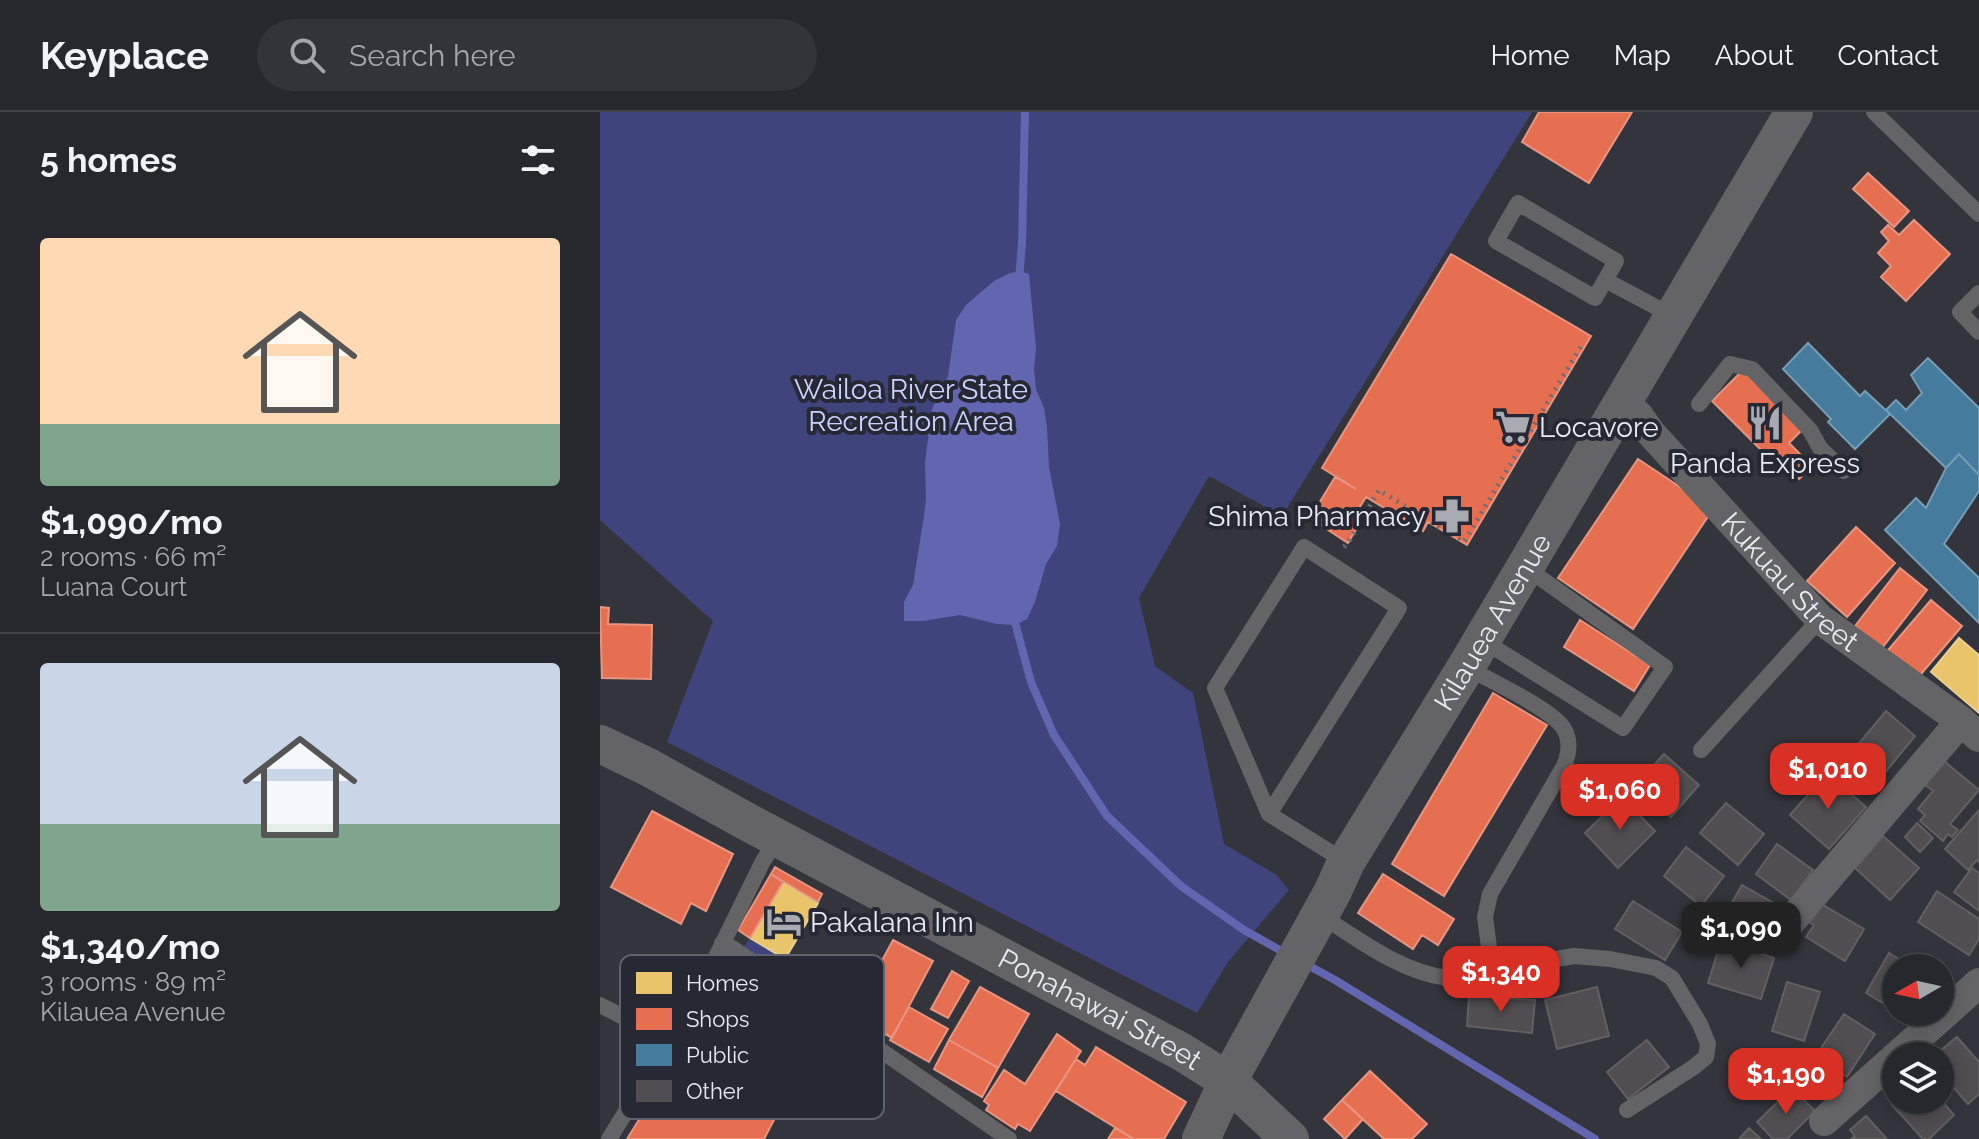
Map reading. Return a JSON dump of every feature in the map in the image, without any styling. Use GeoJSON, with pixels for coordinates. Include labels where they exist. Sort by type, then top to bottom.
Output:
{"type":"FeatureCollection","features":[{"type":"Feature","properties":{"kind":"street","name":"Kilauea Avenue"},"geometry":{"type":"LineString","coordinates":[[1201,1139],[1228,1081],[1346,862],[1474,653],[1794,112]]}},
{"type":"Feature","properties":{"kind":"street","name":"Kukuau Street"},"geometry":{"type":"LineString","coordinates":[[1623,402],[1820,619],[1970,729]]}},
{"type":"Feature","properties":{"kind":"street"},"geometry":{"type":"LineString","coordinates":[[1781,933],[1970,729]]}},
{"type":"Feature","properties":{"kind":"street","name":"Ponahawai Street"},"geometry":{"type":"LineString","coordinates":[[600,744],[1182,1052],[1228,1081],[1290,1139]]}},
{"type":"Feature","properties":{"kind":"street"},"geometry":{"type":"LineString","coordinates":[[1913,1042],[1979,983]]}},
{"type":"Feature","properties":{"kind":"street"},"geometry":{"type":"LineString","coordinates":[[1824,1121],[1882,1069]]}},
{"type":"Feature","properties":{"kind":"lane"},"geometry":{"type":"LineString","coordinates":[[1874,112],[1979,214]]}},
{"type":"Feature","properties":{"kind":"lane"},"geometry":{"type":"LineString","coordinates":[[1518,203],[1616,261],[1605,280],[1595,298],[1496,241],[1518,203]]}},
{"type":"Feature","properties":{"kind":"lane"},"geometry":{"type":"LineString","coordinates":[[1605,280],[1673,316]]}},
{"type":"Feature","properties":{"kind":"lane"},"geometry":{"type":"LineString","coordinates":[[1979,293],[1960,312],[1979,332]]}},
{"type":"Feature","properties":{"kind":"lane"},"geometry":{"type":"LineString","coordinates":[[1699,404],[1730,364],[1752,369],[1810,430],[1820,448],[1844,471]]}},
{"type":"Feature","properties":{"kind":"lane"},"geometry":{"type":"LineString","coordinates":[[1269,814],[1399,608],[1304,547],[1215,688],[1269,814],[1346,862]]}},
{"type":"Feature","properties":{"kind":"lane"},"geometry":{"type":"LineString","coordinates":[[1474,653],[1623,728],[1665,667],[1525,567]]}},
{"type":"Feature","properties":{"kind":"lane"},"geometry":{"type":"LineString","coordinates":[[1701,750],[1820,619]]}},
{"type":"Feature","properties":{"kind":"lane"},"geometry":{"type":"LineString","coordinates":[[1474,653],[1553,716],[1565,730],[1569,744],[1564,766],[1490,894],[1485,917],[1492,970]]}},
{"type":"Feature","properties":{"kind":"lane"},"geometry":{"type":"LineString","coordinates":[[716,955],[778,837]]}},
{"type":"Feature","properties":{"kind":"lane"},"geometry":{"type":"LineString","coordinates":[[1315,922],[1403,966],[1430,976],[1447,978],[1574,956],[1656,968],[1672,978],[1700,1024],[1708,1044],[1706,1057],[1627,1110]]}},
{"type":"Feature","properties":{"kind":"lane"},"geometry":{"type":"LineString","coordinates":[[722,943],[743,955]]}},
{"type":"Feature","properties":{"kind":"lane"},"geometry":{"type":"LineString","coordinates":[[600,1005],[620,1015]]}},
{"type":"Feature","properties":{"kind":"lane"},"geometry":{"type":"LineString","coordinates":[[884,1053],[1009,1139]]}},
{"type":"Feature","properties":{"kind":"lane"},"geometry":{"type":"LineString","coordinates":[[609,1139],[621,1119]]}},
{"type":"Feature","properties":{"kind":"path"},"geometry":{"type":"LineString","coordinates":[[1344,547],[1379,490],[1464,542],[1583,343]]}},
{"type":"Feature","properties":{"kind":"green space","name":"Wailoa River State Recreation Area"},"geometry":{"type":"Polygon","coordinates":[[[600,112],[1532,112],[1282,516],[1209,476],[1139,598],[1155,666],[1193,693],[1224,844],[1275,874],[1289,890],[1228,962],[1197,1013],[667,742],[713,621],[600,520],[600,112]]]}},
{"type":"Feature","properties":{"kind":"green space"},"geometry":{"type":"Polygon","coordinates":[[[750,938],[778,955],[752,954],[743,948],[750,938]]]}},
{"type":"Feature","properties":{"kind":"shaded area"},"geometry":{"type":"Polygon","coordinates":[[[1020,271],[1029,274],[1036,348],[1036,389],[1044,408],[1049,467],[1060,524],[1057,546],[1046,564],[1027,619],[1015,625],[960,615],[904,621],[904,602],[913,585],[924,516],[925,462],[932,409],[948,376],[956,320],[966,305],[994,281],[1020,271]]]}},
{"type":"Feature","properties":{"kind":"building: Homes"},"geometry":{"type":"Polygon","coordinates":[[[1959,638],[1979,655],[1979,713],[1931,672],[1959,638]]]}},
{"type":"Feature","properties":{"kind":"building: Homes","name":"Pakalana Inn"},"geometry":{"type":"Polygon","coordinates":[[[783,882],[818,903],[787,955],[778,955],[750,938],[783,882]]]}},
{"type":"Feature","properties":{"kind":"building: Shops"},"geometry":{"type":"Polygon","coordinates":[[[1539,112],[1632,112],[1589,183],[1522,142],[1539,112]]]}},
{"type":"Feature","properties":{"kind":"building: Shops"},"geometry":{"type":"Polygon","coordinates":[[[1868,173],[1909,211],[1894,227],[1853,189],[1868,173]]]}},
{"type":"Feature","properties":{"kind":"building: Shops"},"geometry":{"type":"Polygon","coordinates":[[[1914,220],[1950,254],[1906,301],[1881,277],[1891,266],[1878,253],[1889,241],[1881,232],[1888,225],[1899,235],[1914,220]]]}},
{"type":"Feature","properties":{"kind":"building: Shops"},"geometry":{"type":"Polygon","coordinates":[[[1451,254],[1591,336],[1467,545],[1428,522],[1423,531],[1366,497],[1358,510],[1365,514],[1348,543],[1310,518],[1335,477],[1356,489],[1322,468],[1451,254]]]}},
{"type":"Feature","properties":{"kind":"building: Shops","name":"Panda Express"},"geometry":{"type":"Polygon","coordinates":[[[1743,370],[1803,429],[1789,443],[1812,466],[1799,479],[1776,456],[1769,458],[1712,401],[1743,370]]]}},
{"type":"Feature","properties":{"kind":"building: Shops"},"geometry":{"type":"Polygon","coordinates":[[[1638,459],[1713,509],[1633,629],[1558,578],[1638,459]]]}},
{"type":"Feature","properties":{"kind":"building: Shops"},"geometry":{"type":"Polygon","coordinates":[[[1856,527],[1895,563],[1847,617],[1807,581],[1856,527]]]}},
{"type":"Feature","properties":{"kind":"building: Shops"},"geometry":{"type":"Polygon","coordinates":[[[1900,568],[1927,590],[1882,648],[1855,626],[1900,568]]]}},
{"type":"Feature","properties":{"kind":"building: Shops"},"geometry":{"type":"Polygon","coordinates":[[[1931,600],[1962,626],[1915,681],[1884,655],[1931,600]]]}},
{"type":"Feature","properties":{"kind":"building: Shops"},"geometry":{"type":"Polygon","coordinates":[[[600,607],[609,608],[608,624],[652,625],[651,679],[602,678],[600,607]]]}},
{"type":"Feature","properties":{"kind":"building: Shops"},"geometry":{"type":"Polygon","coordinates":[[[1580,620],[1650,665],[1634,691],[1564,647],[1580,620]]]}},
{"type":"Feature","properties":{"kind":"building: Shops"},"geometry":{"type":"Polygon","coordinates":[[[1493,693],[1547,725],[1444,896],[1392,864],[1493,693]]]}},
{"type":"Feature","properties":{"kind":"building: Shops"},"geometry":{"type":"Polygon","coordinates":[[[652,811],[733,854],[706,911],[691,903],[681,924],[611,887],[652,811]]]}},
{"type":"Feature","properties":{"kind":"building: Shops"},"geometry":{"type":"Polygon","coordinates":[[[775,867],[822,894],[818,902],[771,874],[775,867]]]}},
{"type":"Feature","properties":{"kind":"building: Shops"},"geometry":{"type":"Polygon","coordinates":[[[771,874],[783,882],[750,938],[738,930],[771,874]]]}},
{"type":"Feature","properties":{"kind":"building: Shops"},"geometry":{"type":"Polygon","coordinates":[[[1383,874],[1454,919],[1438,945],[1422,935],[1413,949],[1358,913],[1383,874]]]}},
{"type":"Feature","properties":{"kind":"building: Shops"},"geometry":{"type":"Polygon","coordinates":[[[893,940],[933,961],[892,1038],[884,1034],[884,957],[893,940]]]}},
{"type":"Feature","properties":{"kind":"building: Shops"},"geometry":{"type":"Polygon","coordinates":[[[952,971],[969,981],[948,1018],[931,1009],[952,971]]]}},
{"type":"Feature","properties":{"kind":"building: Shops"},"geometry":{"type":"Polygon","coordinates":[[[980,987],[1029,1014],[998,1068],[949,1040],[980,987]]]}},
{"type":"Feature","properties":{"kind":"building: Shops"},"geometry":{"type":"Polygon","coordinates":[[[909,1007],[948,1029],[929,1062],[890,1040],[909,1007]]]}},
{"type":"Feature","properties":{"kind":"building: Shops"},"geometry":{"type":"Polygon","coordinates":[[[1057,1034],[1081,1051],[1030,1131],[1018,1124],[1015,1129],[986,1110],[989,1105],[984,1101],[1004,1070],[1025,1084],[1057,1034]]]}},
{"type":"Feature","properties":{"kind":"building: Shops"},"geometry":{"type":"Polygon","coordinates":[[[949,1040],[998,1068],[982,1097],[934,1069],[949,1040]]]}},
{"type":"Feature","properties":{"kind":"building: Shops"},"geometry":{"type":"Polygon","coordinates":[[[1096,1047],[1186,1102],[1164,1139],[1134,1139],[1056,1091],[1076,1059],[1085,1065],[1096,1047]]]}},
{"type":"Feature","properties":{"kind":"building: Shops"},"geometry":{"type":"Polygon","coordinates":[[[1370,1071],[1427,1124],[1412,1139],[1384,1139],[1342,1100],[1370,1071]]]}},
{"type":"Feature","properties":{"kind":"building: Shops"},"geometry":{"type":"Polygon","coordinates":[[[1342,1100],[1363,1119],[1345,1139],[1324,1119],[1342,1100]]]}},
{"type":"Feature","properties":{"kind":"building: Shops"},"geometry":{"type":"Polygon","coordinates":[[[640,1119],[774,1119],[764,1139],[627,1139],[640,1119]]]}},
{"type":"Feature","properties":{"kind":"building: Shops"},"geometry":{"type":"Polygon","coordinates":[[[1115,1128],[1134,1139],[1108,1139],[1115,1128]]]}},
{"type":"Feature","properties":{"kind":"building: Public"},"geometry":{"type":"Polygon","coordinates":[[[1808,343],[1860,396],[1865,391],[1890,414],[1855,449],[1783,369],[1808,343]]]}},
{"type":"Feature","properties":{"kind":"building: Public"},"geometry":{"type":"Polygon","coordinates":[[[1928,358],[1979,408],[1979,475],[1959,454],[1946,468],[1886,410],[1896,400],[1906,410],[1922,393],[1911,375],[1928,358]]]}},
{"type":"Feature","properties":{"kind":"building: Public"},"geometry":{"type":"Polygon","coordinates":[[[1959,454],[1979,475],[1979,491],[1944,544],[1979,578],[1979,623],[1885,530],[1916,498],[1926,508],[1946,468],[1959,454]]]}},
{"type":"Feature","properties":{"kind":"building: Other"},"geometry":{"type":"Polygon","coordinates":[[[1886,711],[1915,736],[1883,775],[1869,764],[1857,778],[1841,765],[1886,711]]]}},
{"type":"Feature","properties":{"kind":"building: Other"},"geometry":{"type":"Polygon","coordinates":[[[1664,754],[1699,785],[1671,817],[1636,785],[1664,754]]]}},
{"type":"Feature","properties":{"kind":"building: Other"},"geometry":{"type":"Polygon","coordinates":[[[1944,761],[1979,790],[1950,824],[1958,830],[1952,837],[1948,834],[1943,841],[1920,821],[1925,815],[1918,809],[1933,791],[1924,784],[1944,761]]]}},
{"type":"Feature","properties":{"kind":"building: Other"},"geometry":{"type":"Polygon","coordinates":[[[1827,773],[1866,807],[1829,849],[1790,815],[1827,773]]]}},
{"type":"Feature","properties":{"kind":"building: Other"},"geometry":{"type":"Polygon","coordinates":[[[1622,797],[1655,831],[1618,868],[1585,833],[1622,797]]]}},
{"type":"Feature","properties":{"kind":"building: Other"},"geometry":{"type":"Polygon","coordinates":[[[1726,803],[1764,834],[1738,865],[1700,833],[1726,803]]]}},
{"type":"Feature","properties":{"kind":"building: Other"},"geometry":{"type":"Polygon","coordinates":[[[1979,810],[1979,862],[1977,860],[1968,870],[1945,849],[1979,810]]]}},
{"type":"Feature","properties":{"kind":"building: Other"},"geometry":{"type":"Polygon","coordinates":[[[1917,823],[1933,838],[1920,852],[1905,837],[1917,823]]]}},
{"type":"Feature","properties":{"kind":"building: Other"},"geometry":{"type":"Polygon","coordinates":[[[1883,836],[1919,868],[1890,900],[1855,868],[1883,836]]]}},
{"type":"Feature","properties":{"kind":"building: Other"},"geometry":{"type":"Polygon","coordinates":[[[1777,844],[1813,870],[1791,900],[1756,874],[1777,844]]]}},
{"type":"Feature","properties":{"kind":"building: Other"},"geometry":{"type":"Polygon","coordinates":[[[1686,847],[1724,876],[1701,906],[1664,876],[1686,847]]]}},
{"type":"Feature","properties":{"kind":"building: Other"},"geometry":{"type":"Polygon","coordinates":[[[1972,868],[1979,873],[1979,911],[1954,892],[1972,868]]]}},
{"type":"Feature","properties":{"kind":"building: Other"},"geometry":{"type":"Polygon","coordinates":[[[1742,885],[1784,909],[1765,942],[1723,918],[1742,885]]]}},
{"type":"Feature","properties":{"kind":"building: Other"},"geometry":{"type":"Polygon","coordinates":[[[1937,891],[1979,919],[1979,939],[1969,955],[1918,922],[1937,891]]]}},
{"type":"Feature","properties":{"kind":"building: Other"},"geometry":{"type":"Polygon","coordinates":[[[1633,901],[1682,932],[1665,960],[1615,929],[1633,901]]]}},
{"type":"Feature","properties":{"kind":"building: Other"},"geometry":{"type":"Polygon","coordinates":[[[1818,902],[1864,929],[1845,961],[1806,937],[1814,925],[1807,921],[1818,902]]]}},
{"type":"Feature","properties":{"kind":"building: Other"},"geometry":{"type":"Polygon","coordinates":[[[1721,941],[1774,958],[1761,999],[1708,983],[1721,941]]]}},
{"type":"Feature","properties":{"kind":"building: Other"},"geometry":{"type":"Polygon","coordinates":[[[1882,965],[1882,1003],[1866,993],[1882,965]]]}},
{"type":"Feature","properties":{"kind":"building: Other"},"geometry":{"type":"Polygon","coordinates":[[[1787,982],[1820,992],[1804,1041],[1772,1031],[1787,982]]]}},
{"type":"Feature","properties":{"kind":"building: Other"},"geometry":{"type":"Polygon","coordinates":[[[1597,987],[1609,1036],[1557,1049],[1545,1000],[1597,987]]]}},
{"type":"Feature","properties":{"kind":"building: Other"},"geometry":{"type":"Polygon","coordinates":[[[1469,996],[1535,1000],[1532,1033],[1467,1026],[1469,996]]]}},
{"type":"Feature","properties":{"kind":"building: Other"},"geometry":{"type":"Polygon","coordinates":[[[1844,1014],[1875,1034],[1847,1077],[1815,1057],[1844,1014]]]}},
{"type":"Feature","properties":{"kind":"building: Other"},"geometry":{"type":"Polygon","coordinates":[[[1957,1037],[1979,1062],[1979,1094],[1968,1104],[1954,1088],[1954,1042],[1951,1042],[1957,1037]]]}},
{"type":"Feature","properties":{"kind":"building: Other"},"geometry":{"type":"Polygon","coordinates":[[[1647,1040],[1669,1067],[1628,1099],[1607,1072],[1647,1040]]]}},
{"type":"Feature","properties":{"kind":"building: Other"},"geometry":{"type":"Polygon","coordinates":[[[1792,1088],[1815,1111],[1787,1139],[1773,1139],[1757,1122],[1792,1088]]]}},
{"type":"Feature","properties":{"kind":"building: Other"},"geometry":{"type":"Polygon","coordinates":[[[1900,1114],[1954,1115],[1929,1139],[1923,1139],[1900,1114]]]}},
{"type":"Feature","properties":{"kind":"building: Other"},"geometry":{"type":"Polygon","coordinates":[[[1866,1116],[1887,1139],[1851,1139],[1855,1136],[1850,1130],[1866,1116]]]}},
{"type":"Feature","properties":{"kind":"building: Other"},"geometry":{"type":"Polygon","coordinates":[[[1749,1128],[1761,1139],[1739,1139],[1749,1128]]]}},
{"type":"Feature","properties":{"kind":"waterway"},"geometry":{"type":"LineString","coordinates":[[1019,280],[1025,112]]}},
{"type":"Feature","properties":{"kind":"waterway"},"geometry":{"type":"LineString","coordinates":[[1013,615],[1031,682],[1054,735],[1107,816],[1181,886],[1244,930],[1285,953]]}},
{"type":"Feature","properties":{"kind":"waterway"},"geometry":{"type":"LineString","coordinates":[[1304,963],[1595,1139]]}},
{"type":"Feature","properties":{"kind":"place","name":"Panda Express"},"geometry":{"type":"Point","coordinates":[1765,423]}},
{"type":"Feature","properties":{"kind":"place","name":"Locavore"},"geometry":{"type":"Point","coordinates":[1513,427]}},
{"type":"Feature","properties":{"kind":"place","name":"Shima Pharmacy"},"geometry":{"type":"Point","coordinates":[1452,516]}},
{"type":"Feature","properties":{"kind":"place","name":"Pakalana Inn"},"geometry":{"type":"Point","coordinates":[784,922]}}]}
